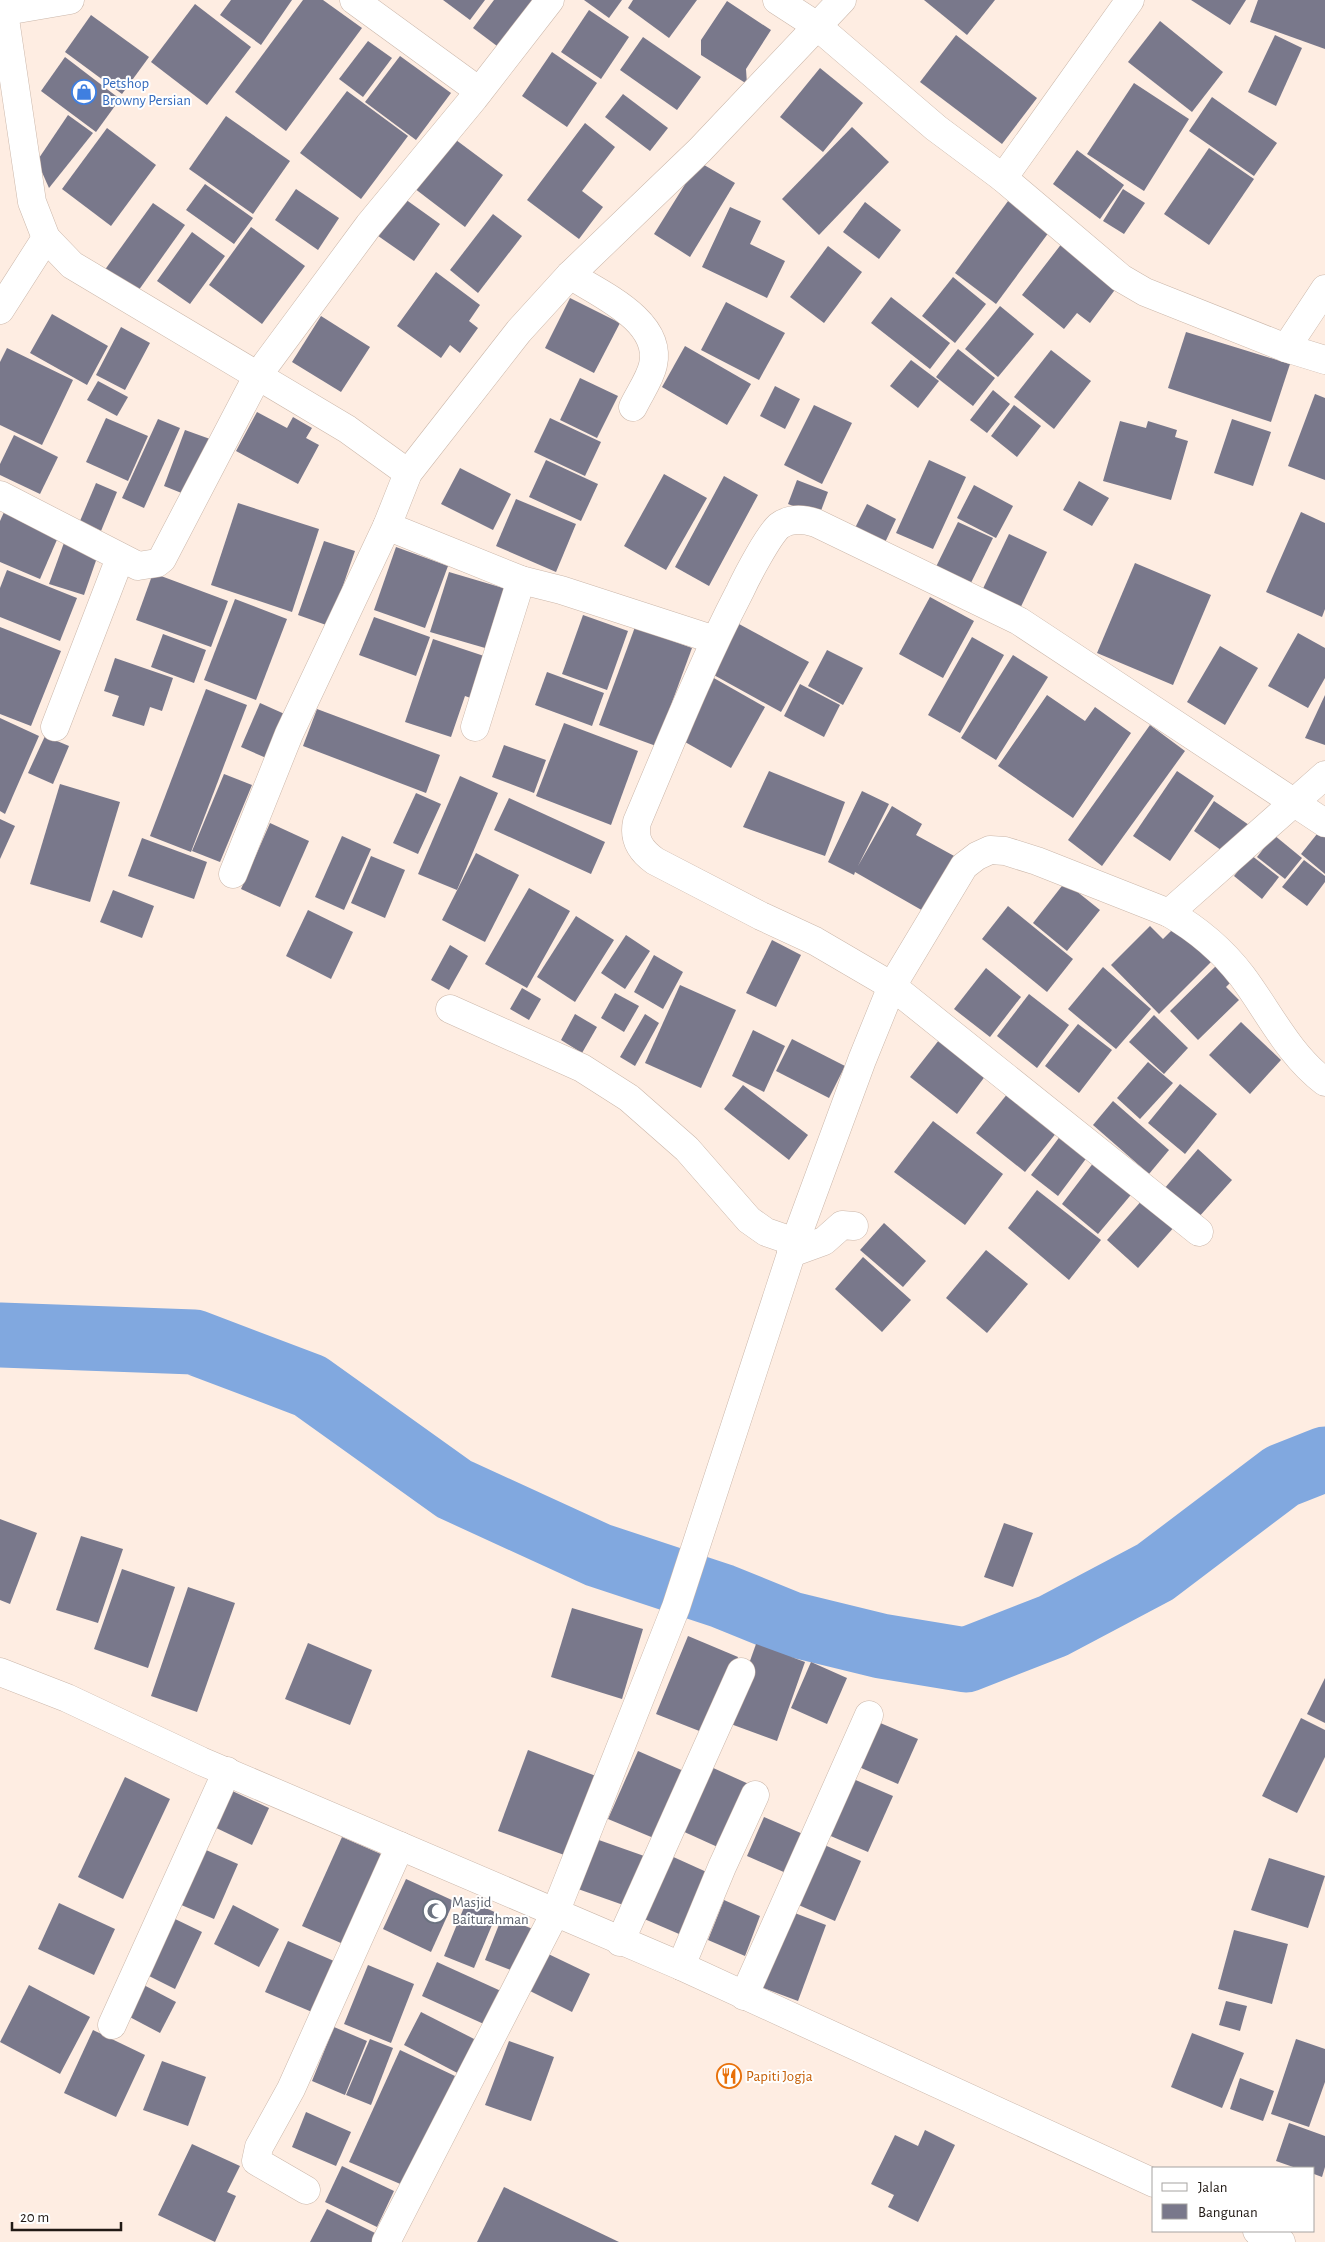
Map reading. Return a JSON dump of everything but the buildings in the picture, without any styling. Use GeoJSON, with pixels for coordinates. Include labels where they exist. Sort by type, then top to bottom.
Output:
{"type":"FeatureCollection","features":[{"type":"Feature","properties":{"kind":"street"},"geometry":{"type":"LineString","coordinates":[[70,0],[2,12],[32,202],[46,238],[72,265],[258,374],[347,429],[408,473]]}},
{"type":"Feature","properties":{"kind":"street"},"geometry":{"type":"LineString","coordinates":[[354,0],[479,91]]}},
{"type":"Feature","properties":{"kind":"street"},"geometry":{"type":"LineString","coordinates":[[0,495],[138,566],[157,563],[162,559],[258,374],[369,225],[479,91],[550,0]]}},
{"type":"Feature","properties":{"kind":"street"},"geometry":{"type":"LineString","coordinates":[[777,0],[818,26],[936,128],[1002,178],[1121,278],[1145,292],[1286,348],[1325,360]]}},
{"type":"Feature","properties":{"kind":"street"},"geometry":{"type":"LineString","coordinates":[[233,874],[289,734],[387,526],[408,473],[520,330],[570,275],[700,150],[842,0]]}},
{"type":"Feature","properties":{"kind":"street"},"geometry":{"type":"LineString","coordinates":[[1002,178],[1130,0]]}},
{"type":"Feature","properties":{"kind":"street"},"geometry":{"type":"LineString","coordinates":[[0,310],[46,238]]}},
{"type":"Feature","properties":{"kind":"street"},"geometry":{"type":"LineString","coordinates":[[570,275],[629,313],[645,328],[653,345],[653,365],[633,407]]}},
{"type":"Feature","properties":{"kind":"street"},"geometry":{"type":"LineString","coordinates":[[1286,348],[1325,289]]}},
{"type":"Feature","properties":{"kind":"street"},"geometry":{"type":"LineString","coordinates":[[1198,1232],[892,986],[815,941],[761,916],[655,861],[646,854],[636,841],[634,833],[637,822],[714,640],[751,568],[778,527],[790,521],[807,520],[1019,621],[1325,823]]}},
{"type":"Feature","properties":{"kind":"street"},"geometry":{"type":"LineString","coordinates":[[387,526],[520,580],[561,590],[714,640]]}},
{"type":"Feature","properties":{"kind":"street"},"geometry":{"type":"LineString","coordinates":[[56,727],[120,558]]}},
{"type":"Feature","properties":{"kind":"street"},"geometry":{"type":"LineString","coordinates":[[475,727],[520,580]]}},
{"type":"Feature","properties":{"kind":"street"},"geometry":{"type":"LineString","coordinates":[[1169,913],[1325,776]]}},
{"type":"Feature","properties":{"kind":"street"},"geometry":{"type":"LineString","coordinates":[[386,2242],[555,1914],[676,1607],[702,1533],[793,1248],[862,1060],[892,986],[964,866],[976,856],[990,850],[1005,852],[1037,861],[1169,913],[1203,935],[1241,975],[1287,1043],[1312,1072],[1325,1082]]}},
{"type":"Feature","properties":{"kind":"street"},"geometry":{"type":"LineString","coordinates":[[450,1009],[582,1068],[629,1098],[687,1149],[749,1220],[793,1248],[824,1241],[842,1225],[854,1226]]}},
{"type":"Feature","properties":{"kind":"street"},"geometry":{"type":"LineString","coordinates":[[0,1672],[67,1698],[126,1727],[620,1942],[681,1966],[1152,2182]]}},
{"type":"Feature","properties":{"kind":"street"},"geometry":{"type":"LineString","coordinates":[[620,1942],[740,1672]]}},
{"type":"Feature","properties":{"kind":"street"},"geometry":{"type":"LineString","coordinates":[[744,1996],[869,1715]]}},
{"type":"Feature","properties":{"kind":"street"},"geometry":{"type":"LineString","coordinates":[[112,2025],[227,1771]]}},
{"type":"Feature","properties":{"kind":"street"},"geometry":{"type":"LineString","coordinates":[[681,1966],[755,1795]]}},
{"type":"Feature","properties":{"kind":"street"},"geometry":{"type":"LineString","coordinates":[[306,2190],[256,2161],[259,2147],[292,2089],[400,1846]]}},
{"type":"Feature","properties":{"kind":"street"},"geometry":{"type":"LineString","coordinates":[[1259,2232],[1281,2242]]}},
{"type":"Feature","properties":{"kind":"waterway"},"geometry":{"type":"LineString","coordinates":[[0,1335],[194,1342],[310,1386],[454,1489],[598,1555],[722,1596],[791,1624],[881,1646],[966,1660],[1053,1626],[1155,1572],[1282,1476],[1325,1459]]}},
{"type":"Feature","properties":{"kind":"place","name":"Petshop Browny Persian"},"geometry":{"type":"Point","coordinates":[84,92]}},
{"type":"Feature","properties":{"kind":"place","name":"Masjid Baiturahman"},"geometry":{"type":"Point","coordinates":[435,1911]}},
{"type":"Feature","properties":{"kind":"place","name":"Papiti Jogja"},"geometry":{"type":"Point","coordinates":[729,2076]}}]}
